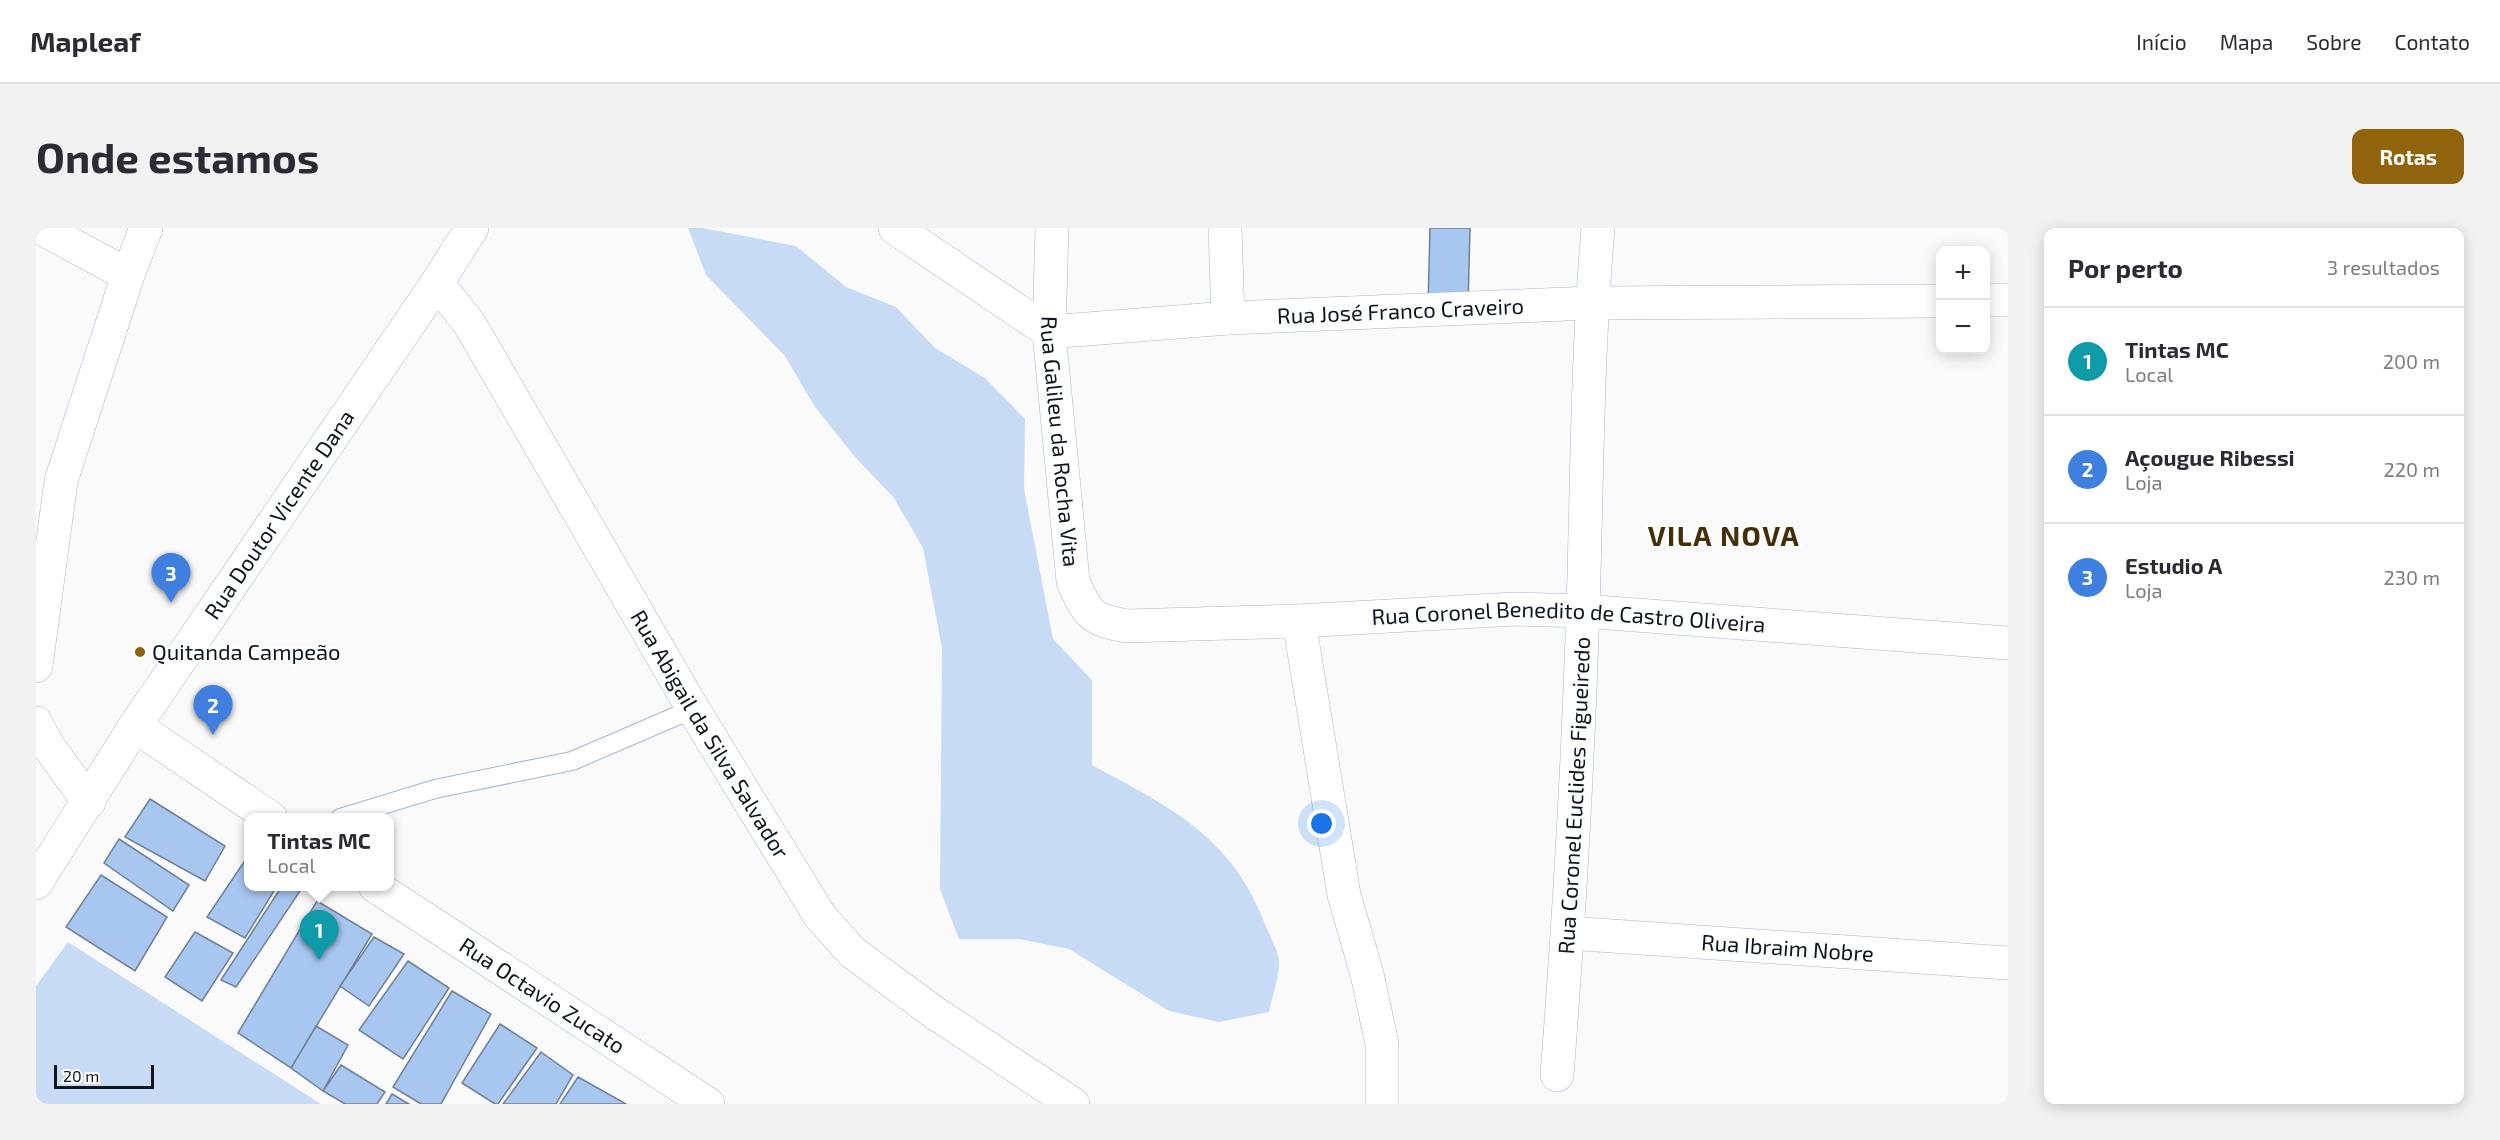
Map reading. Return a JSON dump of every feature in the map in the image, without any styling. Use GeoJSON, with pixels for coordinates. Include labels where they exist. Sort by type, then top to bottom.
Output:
{"type":"FeatureCollection","features":[{"type":"Feature","properties":{"kind":"street"},"geometry":{"type":"LineString","coordinates":[[41,228],[128,275]]}},
{"type":"Feature","properties":{"kind":"street"},"geometry":{"type":"LineString","coordinates":[[36,666],[61,482],[128,275],[146,228]]}},
{"type":"Feature","properties":{"kind":"street","name":"Rua Doutor Vicente Dana"},"geometry":{"type":"LineString","coordinates":[[36,883],[48,845],[89,802],[135,726],[437,283],[471,228]]}},
{"type":"Feature","properties":{"kind":"street"},"geometry":{"type":"LineString","coordinates":[[895,228],[1049,332]]}},
{"type":"Feature","properties":{"kind":"street","name":"Rua Galileu da Rocha Vita"},"geometry":{"type":"LineString","coordinates":[[1052,228],[1049,332],[1073,581],[1083,603],[1099,621],[1127,626]]}},
{"type":"Feature","properties":{"kind":"street"},"geometry":{"type":"LineString","coordinates":[[1225,228],[1228,318]]}},
{"type":"Feature","properties":{"kind":"street","name":"Rua Coronel Euclides Figueiredo"},"geometry":{"type":"LineString","coordinates":[[1557,1075],[1568,933],[1583,611],[1592,303],[1598,228]]}},
{"type":"Feature","properties":{"kind":"street","name":"Rua Abigail da Silva Salvador"},"geometry":{"type":"LineString","coordinates":[[437,283],[469,323],[693,709],[820,916],[852,952],[935,1013],[1073,1104]]}},
{"type":"Feature","properties":{"kind":"street"},"geometry":{"type":"LineString","coordinates":[[1990,300],[2008,300]]}},
{"type":"Feature","properties":{"kind":"street","name":"Rua José Franco Craveiro"},"geometry":{"type":"LineString","coordinates":[[1049,332],[1228,318],[1592,303],[1936,301]]}},
{"type":"Feature","properties":{"kind":"street","name":"Rua Coronel Benedito de Castro Oliveira"},"geometry":{"type":"LineString","coordinates":[[1127,626],[1299,621],[1515,609],[1583,611],[2008,643]]}},
{"type":"Feature","properties":{"kind":"street"},"geometry":{"type":"LineString","coordinates":[[1299,621],[1344,895],[1367,974],[1382,1044],[1382,1104]]}},
{"type":"Feature","properties":{"kind":"street"},"geometry":{"type":"LineString","coordinates":[[36,723],[46,743],[89,802]]}},
{"type":"Feature","properties":{"kind":"street"},"geometry":{"type":"LineString","coordinates":[[135,726],[264,813]]}},
{"type":"Feature","properties":{"kind":"street","name":"Rua Octavio Zucato"},"geometry":{"type":"LineString","coordinates":[[383,891],[708,1104]]}},
{"type":"Feature","properties":{"kind":"street","name":"Rua Ibraim Nobre"},"geometry":{"type":"LineString","coordinates":[[1568,933],[2008,963]]}},
{"type":"Feature","properties":{"kind":"lane"},"geometry":{"type":"LineString","coordinates":[[356,813],[435,789],[572,761],[693,709]]}},
{"type":"Feature","properties":{"kind":"shaded area"},"geometry":{"type":"Polygon","coordinates":[[[688,228],[702,228],[796,246],[846,287],[896,307],[935,348],[985,378],[1025,419],[1024,489],[1053,639],[1092,680],[1092,765],[1172,810],[1216,846],[1234,868],[1251,893],[1279,958],[1278,975],[1269,1012],[1219,1022],[1169,1011],[1069,949],[1019,939],[959,939],[940,889],[942,648],[923,548],[894,498],[855,457],[815,407],[785,356],[706,275],[688,228]]]}},
{"type":"Feature","properties":{"kind":"shaded area"},"geometry":{"type":"Polygon","coordinates":[[[68,942],[321,1104],[36,1104],[36,986],[68,942]]]}},
{"type":"Feature","properties":{"kind":"building"},"geometry":{"type":"Polygon","coordinates":[[[1430,228],[1470,228],[1468,307],[1428,306],[1430,228]]]}},
{"type":"Feature","properties":{"kind":"building"},"geometry":{"type":"Polygon","coordinates":[[[150,799],[225,846],[205,881],[125,837],[150,799]]]}},
{"type":"Feature","properties":{"kind":"building"},"geometry":{"type":"Polygon","coordinates":[[[119,839],[189,885],[173,911],[104,863],[119,839]]]}},
{"type":"Feature","properties":{"kind":"building"},"geometry":{"type":"Polygon","coordinates":[[[244,862],[244,891],[274,891],[245,938],[207,917],[244,862]]]}},
{"type":"Feature","properties":{"kind":"building"},"geometry":{"type":"Polygon","coordinates":[[[101,875],[167,917],[135,971],[66,927],[101,875]]]}},
{"type":"Feature","properties":{"kind":"building"},"geometry":{"type":"Polygon","coordinates":[[[279,891],[300,891],[236,987],[221,980],[279,891]]]}},
{"type":"Feature","properties":{"kind":"building"},"geometry":{"type":"Polygon","coordinates":[[[317,901],[372,934],[291,1068],[238,1033],[317,901]]]}},
{"type":"Feature","properties":{"kind":"building"},"geometry":{"type":"Polygon","coordinates":[[[195,932],[233,953],[202,1001],[165,977],[195,932]]]}},
{"type":"Feature","properties":{"kind":"building"},"geometry":{"type":"Polygon","coordinates":[[[374,937],[404,954],[369,1006],[340,986],[374,937]]]}},
{"type":"Feature","properties":{"kind":"building"},"geometry":{"type":"Polygon","coordinates":[[[408,961],[449,988],[403,1059],[359,1030],[408,961]]]}},
{"type":"Feature","properties":{"kind":"building"},"geometry":{"type":"Polygon","coordinates":[[[452,991],[491,1014],[441,1104],[421,1104],[393,1087],[452,991]]]}},
{"type":"Feature","properties":{"kind":"building"},"geometry":{"type":"Polygon","coordinates":[[[500,1024],[537,1048],[498,1104],[495,1104],[462,1083],[500,1024]]]}},
{"type":"Feature","properties":{"kind":"building"},"geometry":{"type":"Polygon","coordinates":[[[316,1026],[348,1045],[323,1091],[291,1068],[316,1026]]]}},
{"type":"Feature","properties":{"kind":"building"},"geometry":{"type":"Polygon","coordinates":[[[541,1052],[573,1075],[556,1104],[503,1104],[541,1052]]]}},
{"type":"Feature","properties":{"kind":"building"},"geometry":{"type":"Polygon","coordinates":[[[341,1065],[385,1092],[377,1104],[345,1104],[323,1091],[341,1065]]]}},
{"type":"Feature","properties":{"kind":"building"},"geometry":{"type":"Polygon","coordinates":[[[578,1077],[626,1104],[560,1104],[578,1077]]]}},
{"type":"Feature","properties":{"kind":"building"},"geometry":{"type":"Polygon","coordinates":[[[392,1094],[409,1104],[386,1104],[392,1094]]]}},
{"type":"Feature","properties":{"kind":"place","name":"Estudio A"},"geometry":{"type":"Point","coordinates":[171,603]}},
{"type":"Feature","properties":{"kind":"place","name":"Quitanda Campeão"},"geometry":{"type":"Point","coordinates":[140,652]}},
{"type":"Feature","properties":{"kind":"place","name":"Açougue Ribessi"},"geometry":{"type":"Point","coordinates":[213,735]}},
{"type":"Feature","properties":{"kind":"place","name":"Tintas MC"},"geometry":{"type":"Point","coordinates":[319,960]}},
{"type":"Feature","properties":{"kind":"district","name":"VILA NOVA"},"geometry":{"type":"Point","coordinates":[1724,536]}}]}
